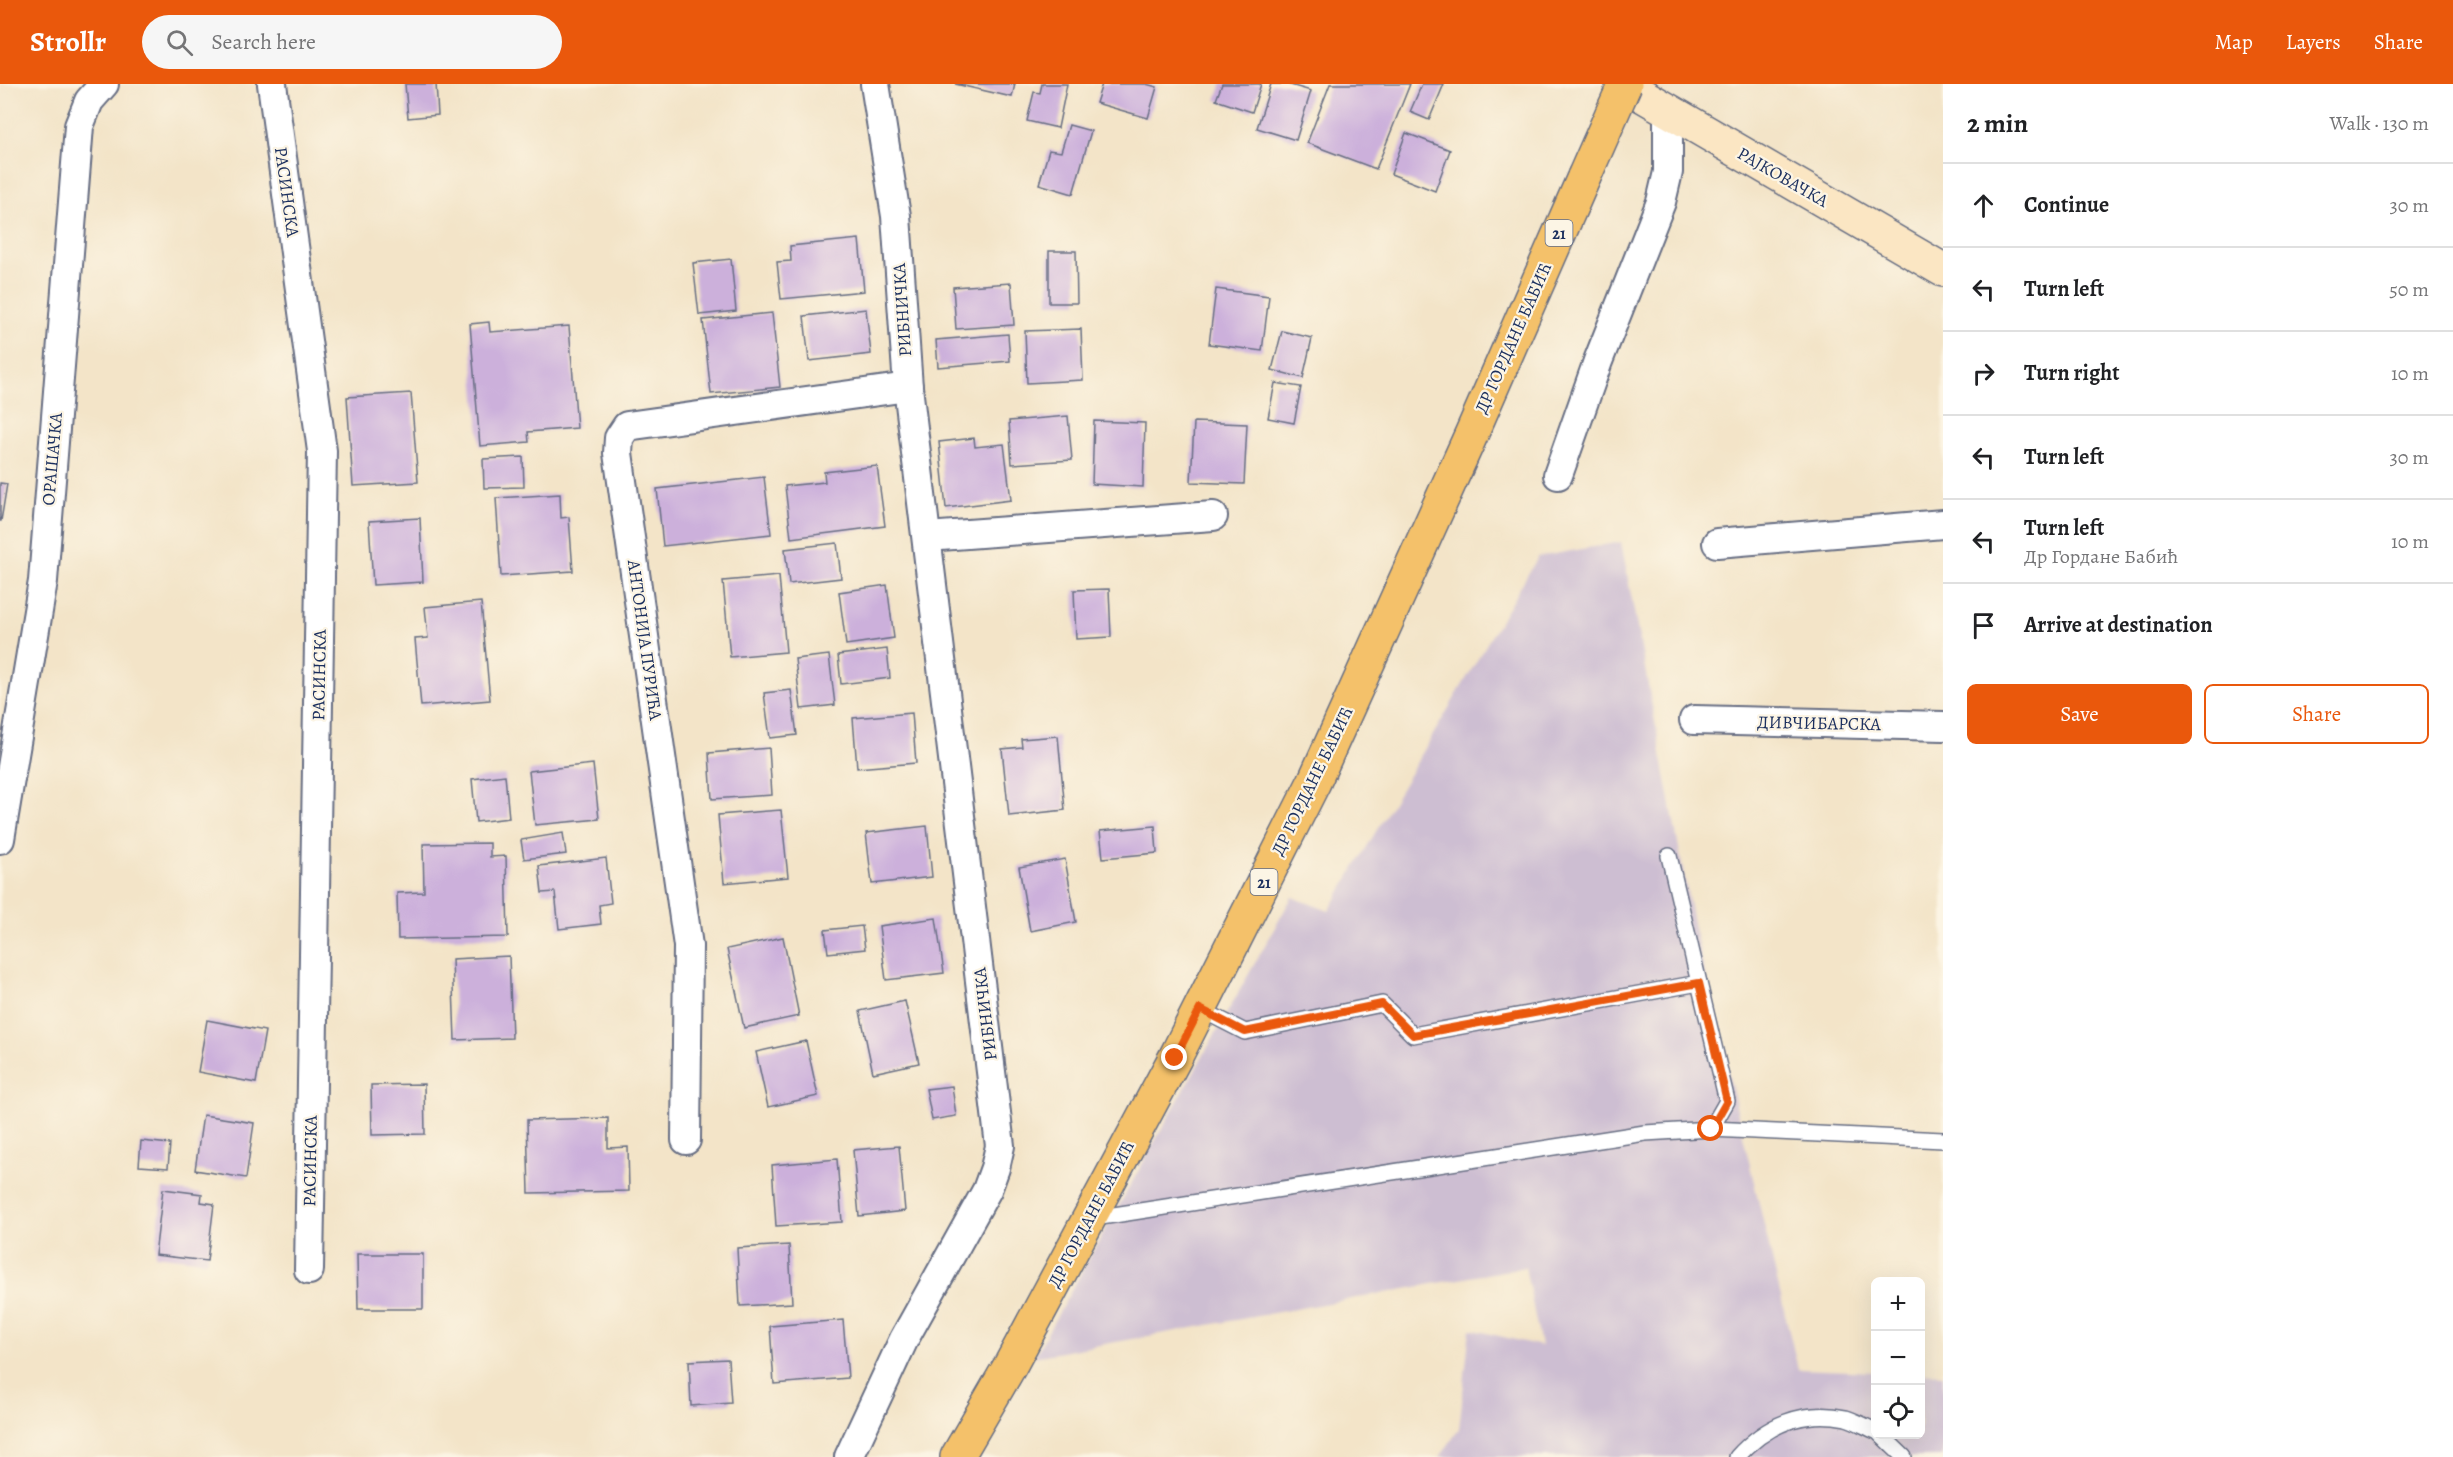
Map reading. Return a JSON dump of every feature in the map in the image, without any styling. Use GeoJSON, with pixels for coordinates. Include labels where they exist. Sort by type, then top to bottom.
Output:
{"type":"FeatureCollection","features":[{"type":"Feature","properties":{"kind":"main road","name":"РАЈКОВАЧКА"},"geometry":{"type":"LineString","coordinates":[[1624,84],[1943,270]]}},
{"type":"Feature","properties":{"kind":"main road","name":"ДР ГОРДАНЕ БАБИЋ"},"geometry":{"type":"LineString","coordinates":[[957,1457],[1089,1220],[1200,1009],[1314,782],[1624,84]]}},
{"type":"Feature","properties":{"kind":"street","name":"ОРАШАЧКА"},"geometry":{"type":"LineString","coordinates":[[0,839],[43,581],[79,126],[89,101],[104,84]]}},
{"type":"Feature","properties":{"kind":"street","name":"РАСИНСКА"},"geometry":{"type":"LineString","coordinates":[[272,84],[322,451],[309,1270]]}},
{"type":"Feature","properties":{"kind":"street","name":"РИБНИЧКА"},"geometry":{"type":"LineString","coordinates":[[849,1457],[904,1339],[987,1190],[995,1168],[999,1146],[908,387],[896,216],[875,84]]}},
{"type":"Feature","properties":{"kind":"street"},"geometry":{"type":"LineString","coordinates":[[1558,475],[1598,361],[1661,202],[1668,172],[1668,110]]}},
{"type":"Feature","properties":{"kind":"street","name":"АНТОНИЈА ПУРИЋА"},"geometry":{"type":"LineString","coordinates":[[686,1140],[688,946],[618,453],[619,438],[627,426],[908,387]]}},
{"type":"Feature","properties":{"kind":"street"},"geometry":{"type":"LineString","coordinates":[[927,537],[1213,516]]}},
{"type":"Feature","properties":{"kind":"street"},"geometry":{"type":"LineString","coordinates":[[1717,543],[1943,524]]}},
{"type":"Feature","properties":{"kind":"street","name":"ДИВЧИБАРСКА"},"geometry":{"type":"LineString","coordinates":[[1694,720],[1943,726]]}},
{"type":"Feature","properties":{"kind":"lane"},"geometry":{"type":"LineString","coordinates":[[1669,856],[1727,1101],[1711,1129]]}},
{"type":"Feature","properties":{"kind":"lane"},"geometry":{"type":"LineString","coordinates":[[1200,1009],[1245,1032],[1382,1004],[1413,1035],[1699,983]]}},
{"type":"Feature","properties":{"kind":"lane"},"geometry":{"type":"LineString","coordinates":[[1089,1220],[1645,1133],[1711,1129],[1943,1140]]}},
{"type":"Feature","properties":{"kind":"lane"},"geometry":{"type":"LineString","coordinates":[[1737,1457],[1753,1440],[1781,1423],[1813,1416],[1846,1419],[1871,1429]]}},
{"type":"Feature","properties":{"kind":"lane"},"geometry":{"type":"LineString","coordinates":[[1885,1439],[1904,1457]]}},
{"type":"Feature","properties":{"kind":"shaded area"},"geometry":{"type":"Polygon","coordinates":[[[1621,542],[1694,928],[1798,1369],[1871,1372],[1871,1439],[1925,1439],[1925,1373],[1943,1374],[1943,1457],[1440,1457],[1459,1429],[1470,1329],[1541,1346],[1525,1267],[1034,1357],[1292,897],[1329,911],[1538,557],[1621,542]]]}},
{"type":"Feature","properties":{"kind":"building"},"geometry":{"type":"Polygon","coordinates":[[[405,84],[436,84],[438,115],[408,118],[405,84]]]}},
{"type":"Feature","properties":{"kind":"building"},"geometry":{"type":"Polygon","coordinates":[[[955,84],[1015,84],[1012,97],[955,84]]]}},
{"type":"Feature","properties":{"kind":"building"},"geometry":{"type":"Polygon","coordinates":[[[1042,84],[1067,84],[1058,128],[1027,121],[1034,92],[1040,93],[1042,84]]]}},
{"type":"Feature","properties":{"kind":"building"},"geometry":{"type":"Polygon","coordinates":[[[1102,84],[1146,84],[1157,87],[1148,118],[1096,103],[1102,84]]]}},
{"type":"Feature","properties":{"kind":"building"},"geometry":{"type":"Polygon","coordinates":[[[1222,84],[1261,84],[1252,112],[1216,100],[1222,84]]]}},
{"type":"Feature","properties":{"kind":"building"},"geometry":{"type":"Polygon","coordinates":[[[1271,84],[1287,84],[1311,91],[1296,140],[1257,128],[1271,84]]]}},
{"type":"Feature","properties":{"kind":"building"},"geometry":{"type":"Polygon","coordinates":[[[1330,84],[1410,84],[1376,169],[1307,143],[1330,84]]]}},
{"type":"Feature","properties":{"kind":"building"},"geometry":{"type":"Polygon","coordinates":[[[1422,84],[1444,84],[1429,120],[1410,112],[1422,84]]]}},
{"type":"Feature","properties":{"kind":"building"},"geometry":{"type":"Polygon","coordinates":[[[1069,125],[1091,131],[1073,194],[1039,184],[1049,150],[1061,152],[1069,125]]]}},
{"type":"Feature","properties":{"kind":"building"},"geometry":{"type":"Polygon","coordinates":[[[1406,133],[1450,150],[1435,191],[1391,174],[1406,133]]]}},
{"type":"Feature","properties":{"kind":"building"},"geometry":{"type":"Polygon","coordinates":[[[859,239],[864,291],[781,299],[777,262],[791,261],[790,246],[859,239]]]}},
{"type":"Feature","properties":{"kind":"building"},"geometry":{"type":"Polygon","coordinates":[[[1049,251],[1076,251],[1077,303],[1049,303],[1049,251]]]}},
{"type":"Feature","properties":{"kind":"building"},"geometry":{"type":"Polygon","coordinates":[[[731,259],[736,311],[699,315],[693,263],[731,259]]]}},
{"type":"Feature","properties":{"kind":"building"},"geometry":{"type":"Polygon","coordinates":[[[1011,283],[1014,325],[956,329],[953,287],[1011,283]]]}},
{"type":"Feature","properties":{"kind":"building"},"geometry":{"type":"Polygon","coordinates":[[[1216,289],[1269,296],[1262,351],[1209,344],[1216,289]]]}},
{"type":"Feature","properties":{"kind":"building"},"geometry":{"type":"Polygon","coordinates":[[[866,309],[871,354],[809,361],[804,316],[866,309]]]}},
{"type":"Feature","properties":{"kind":"building"},"geometry":{"type":"Polygon","coordinates":[[[772,313],[780,387],[711,394],[703,320],[772,313]]]}},
{"type":"Feature","properties":{"kind":"building"},"geometry":{"type":"Polygon","coordinates":[[[489,322],[490,332],[569,326],[577,428],[528,432],[529,442],[480,446],[470,324],[489,322]]]}},
{"type":"Feature","properties":{"kind":"building"},"geometry":{"type":"Polygon","coordinates":[[[1081,329],[1083,380],[1027,383],[1025,331],[1081,329]]]}},
{"type":"Feature","properties":{"kind":"building"},"geometry":{"type":"Polygon","coordinates":[[[1282,331],[1312,338],[1303,378],[1272,370],[1282,331]]]}},
{"type":"Feature","properties":{"kind":"building"},"geometry":{"type":"Polygon","coordinates":[[[1008,334],[1010,361],[938,367],[936,340],[1008,334]]]}},
{"type":"Feature","properties":{"kind":"building"},"geometry":{"type":"Polygon","coordinates":[[[1275,383],[1301,387],[1294,423],[1268,418],[1275,383]]]}},
{"type":"Feature","properties":{"kind":"building"},"geometry":{"type":"Polygon","coordinates":[[[411,393],[418,482],[353,486],[347,397],[411,393]]]}},
{"type":"Feature","properties":{"kind":"building"},"geometry":{"type":"Polygon","coordinates":[[[1068,416],[1072,460],[1012,464],[1009,421],[1068,416]]]}},
{"type":"Feature","properties":{"kind":"building"},"geometry":{"type":"Polygon","coordinates":[[[1094,421],[1145,423],[1143,487],[1092,484],[1094,421]]]}},
{"type":"Feature","properties":{"kind":"building"},"geometry":{"type":"Polygon","coordinates":[[[1194,422],[1247,424],[1244,484],[1191,482],[1194,422]]]}},
{"type":"Feature","properties":{"kind":"building"},"geometry":{"type":"Polygon","coordinates":[[[974,438],[975,447],[1004,444],[1011,500],[946,508],[939,442],[974,438]]]}},
{"type":"Feature","properties":{"kind":"building"},"geometry":{"type":"Polygon","coordinates":[[[523,457],[524,487],[484,488],[483,459],[523,457]]]}},
{"type":"Feature","properties":{"kind":"building"},"geometry":{"type":"Polygon","coordinates":[[[877,466],[885,526],[791,538],[785,486],[825,482],[824,472],[877,466]]]}},
{"type":"Feature","properties":{"kind":"building"},"geometry":{"type":"Polygon","coordinates":[[[764,477],[771,534],[663,546],[657,489],[764,477]]]}},
{"type":"Feature","properties":{"kind":"building"},"geometry":{"type":"Polygon","coordinates":[[[0,483],[7,484],[1,521],[0,521],[0,483]]]}},
{"type":"Feature","properties":{"kind":"building"},"geometry":{"type":"Polygon","coordinates":[[[560,494],[561,518],[569,517],[573,571],[501,576],[496,498],[560,494]]]}},
{"type":"Feature","properties":{"kind":"building"},"geometry":{"type":"Polygon","coordinates":[[[420,518],[423,582],[373,585],[369,521],[420,518]]]}},
{"type":"Feature","properties":{"kind":"building"},"geometry":{"type":"Polygon","coordinates":[[[837,543],[841,578],[789,584],[785,549],[837,543]]]}},
{"type":"Feature","properties":{"kind":"building"},"geometry":{"type":"Polygon","coordinates":[[[779,576],[786,652],[730,657],[723,581],[779,576]]]}},
{"type":"Feature","properties":{"kind":"building"},"geometry":{"type":"Polygon","coordinates":[[[887,585],[894,638],[846,645],[839,592],[887,585]]]}},
{"type":"Feature","properties":{"kind":"building"},"geometry":{"type":"Polygon","coordinates":[[[1109,589],[1111,637],[1076,639],[1074,590],[1109,589]]]}},
{"type":"Feature","properties":{"kind":"building"},"geometry":{"type":"Polygon","coordinates":[[[481,602],[490,700],[421,706],[415,639],[428,638],[425,607],[481,602]]]}},
{"type":"Feature","properties":{"kind":"building"},"geometry":{"type":"Polygon","coordinates":[[[887,649],[890,678],[841,684],[838,655],[887,649]]]}},
{"type":"Feature","properties":{"kind":"building"},"geometry":{"type":"Polygon","coordinates":[[[829,655],[835,705],[801,709],[795,659],[829,655]]]}},
{"type":"Feature","properties":{"kind":"building"},"geometry":{"type":"Polygon","coordinates":[[[791,690],[797,735],[770,738],[764,693],[791,690]]]}},
{"type":"Feature","properties":{"kind":"building"},"geometry":{"type":"Polygon","coordinates":[[[912,713],[916,763],[857,768],[853,718],[912,713]]]}},
{"type":"Feature","properties":{"kind":"building"},"geometry":{"type":"Polygon","coordinates":[[[1058,736],[1065,810],[1009,816],[1002,749],[1022,747],[1021,739],[1058,736]]]}},
{"type":"Feature","properties":{"kind":"building"},"geometry":{"type":"Polygon","coordinates":[[[769,748],[772,795],[712,799],[709,753],[769,748]]]}},
{"type":"Feature","properties":{"kind":"building"},"geometry":{"type":"Polygon","coordinates":[[[593,764],[599,819],[535,825],[529,771],[593,764]]]}},
{"type":"Feature","properties":{"kind":"building"},"geometry":{"type":"Polygon","coordinates":[[[505,775],[509,818],[476,822],[472,779],[505,775]]]}},
{"type":"Feature","properties":{"kind":"building"},"geometry":{"type":"Polygon","coordinates":[[[781,810],[788,877],[724,883],[718,815],[781,810]]]}},
{"type":"Feature","properties":{"kind":"building"},"geometry":{"type":"Polygon","coordinates":[[[927,826],[932,877],[872,884],[866,833],[927,826]]]}},
{"type":"Feature","properties":{"kind":"building"},"geometry":{"type":"Polygon","coordinates":[[[1155,826],[1157,853],[1103,858],[1100,831],[1155,826]]]}},
{"type":"Feature","properties":{"kind":"building"},"geometry":{"type":"Polygon","coordinates":[[[563,833],[566,854],[524,859],[521,840],[563,833]]]}},
{"type":"Feature","properties":{"kind":"building"},"geometry":{"type":"Polygon","coordinates":[[[490,843],[490,857],[506,856],[508,937],[398,939],[397,893],[424,892],[423,844],[490,843]]]}},
{"type":"Feature","properties":{"kind":"building"},"geometry":{"type":"Polygon","coordinates":[[[606,858],[611,903],[599,905],[601,924],[559,929],[555,892],[542,893],[539,866],[606,858]]]}},
{"type":"Feature","properties":{"kind":"building"},"geometry":{"type":"Polygon","coordinates":[[[1065,859],[1076,922],[1030,931],[1019,867],[1065,859]]]}},
{"type":"Feature","properties":{"kind":"building"},"geometry":{"type":"Polygon","coordinates":[[[936,918],[944,973],[886,980],[879,926],[936,918]]]}},
{"type":"Feature","properties":{"kind":"building"},"geometry":{"type":"Polygon","coordinates":[[[862,926],[865,949],[828,953],[825,930],[862,926]]]}},
{"type":"Feature","properties":{"kind":"building"},"geometry":{"type":"Polygon","coordinates":[[[783,937],[799,1016],[744,1028],[727,949],[783,937]]]}},
{"type":"Feature","properties":{"kind":"building"},"geometry":{"type":"Polygon","coordinates":[[[509,956],[512,1038],[455,1040],[452,959],[509,956]]]}},
{"type":"Feature","properties":{"kind":"building"},"geometry":{"type":"Polygon","coordinates":[[[905,1001],[919,1063],[873,1073],[860,1011],[905,1001]]]}},
{"type":"Feature","properties":{"kind":"building"},"geometry":{"type":"Polygon","coordinates":[[[207,1020],[265,1031],[256,1083],[198,1072],[207,1020]]]}},
{"type":"Feature","properties":{"kind":"building"},"geometry":{"type":"Polygon","coordinates":[[[806,1041],[818,1096],[768,1107],[756,1052],[806,1041]]]}},
{"type":"Feature","properties":{"kind":"building"},"geometry":{"type":"Polygon","coordinates":[[[424,1084],[425,1134],[372,1135],[371,1085],[424,1084]]]}},
{"type":"Feature","properties":{"kind":"building"},"geometry":{"type":"Polygon","coordinates":[[[952,1086],[956,1116],[932,1120],[926,1089],[952,1086]]]}},
{"type":"Feature","properties":{"kind":"building"},"geometry":{"type":"Polygon","coordinates":[[[203,1115],[254,1123],[246,1178],[195,1170],[203,1115]]]}},
{"type":"Feature","properties":{"kind":"building"},"geometry":{"type":"Polygon","coordinates":[[[608,1118],[608,1148],[628,1147],[629,1191],[529,1193],[527,1120],[608,1118]]]}},
{"type":"Feature","properties":{"kind":"building"},"geometry":{"type":"Polygon","coordinates":[[[141,1141],[170,1144],[168,1168],[139,1166],[141,1141]]]}},
{"type":"Feature","properties":{"kind":"building"},"geometry":{"type":"Polygon","coordinates":[[[899,1146],[905,1211],[859,1216],[853,1150],[899,1146]]]}},
{"type":"Feature","properties":{"kind":"building"},"geometry":{"type":"Polygon","coordinates":[[[837,1159],[842,1222],[776,1226],[772,1165],[837,1159]]]}},
{"type":"Feature","properties":{"kind":"building"},"geometry":{"type":"Polygon","coordinates":[[[163,1189],[202,1194],[201,1202],[214,1204],[207,1261],[155,1255],[163,1189]]]}},
{"type":"Feature","properties":{"kind":"building"},"geometry":{"type":"Polygon","coordinates":[[[789,1245],[792,1303],[740,1306],[737,1248],[789,1245]]]}},
{"type":"Feature","properties":{"kind":"building"},"geometry":{"type":"Polygon","coordinates":[[[357,1254],[423,1254],[423,1309],[358,1309],[357,1254]]]}},
{"type":"Feature","properties":{"kind":"building"},"geometry":{"type":"Polygon","coordinates":[[[843,1320],[848,1378],[774,1384],[770,1326],[843,1320]]]}},
{"type":"Feature","properties":{"kind":"building"},"geometry":{"type":"Polygon","coordinates":[[[728,1359],[731,1403],[691,1406],[689,1361],[728,1359]]]}},
{"type":"Feature","properties":{"kind":"route"},"geometry":{"type":"LineString","coordinates":[[1175,1058],[1200,1009],[1245,1032],[1382,1004],[1413,1035],[1699,983],[1727,1101],[1711,1129]]}}]}
